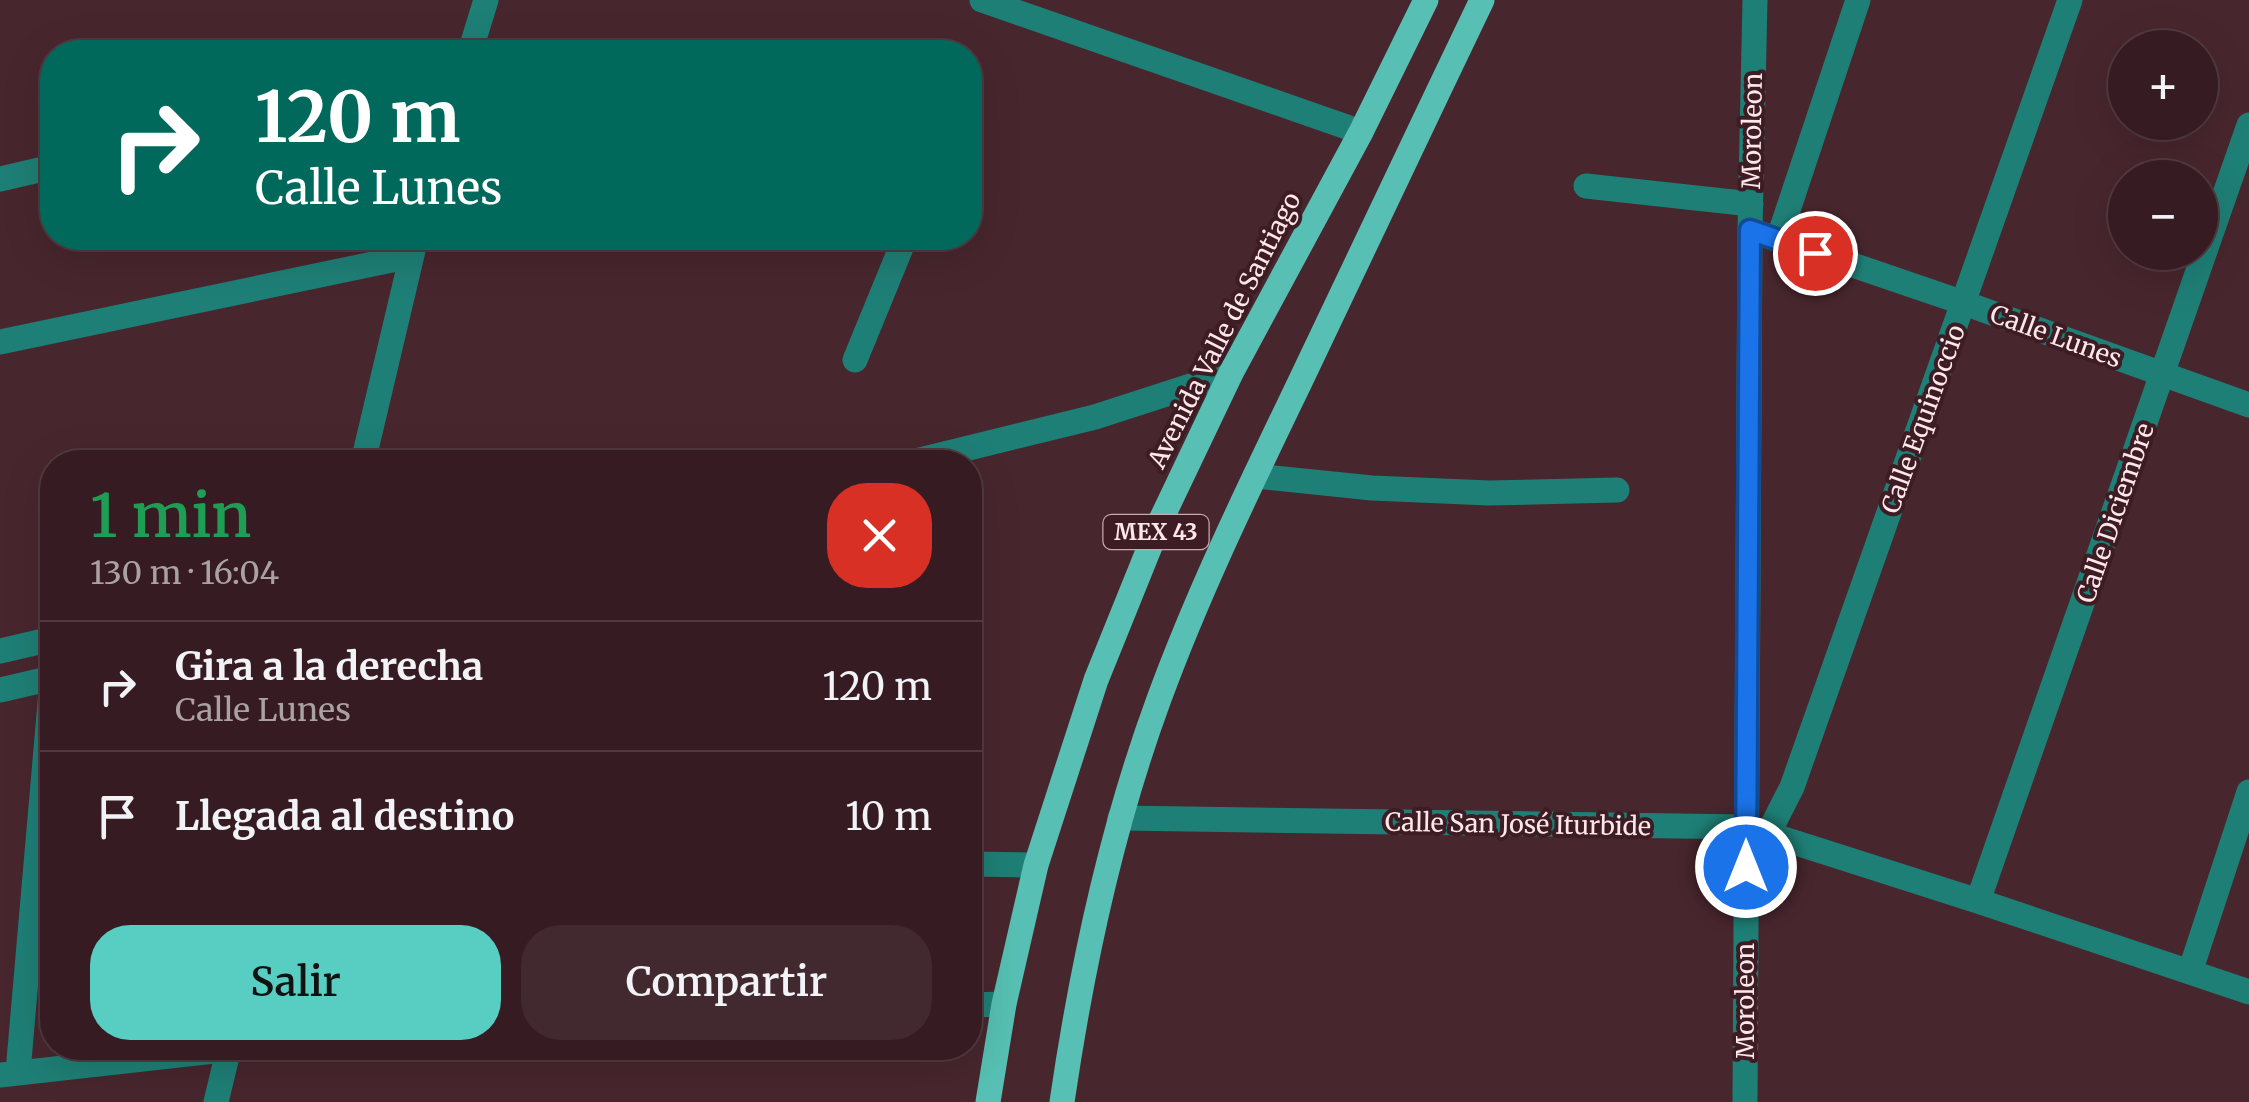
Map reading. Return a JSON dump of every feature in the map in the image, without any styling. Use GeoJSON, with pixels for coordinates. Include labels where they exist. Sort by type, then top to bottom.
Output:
{"type":"FeatureCollection","features":[{"type":"Feature","properties":{"kind":"main road","name":"Avenida Valle de Santiago"},"geometry":{"type":"LineString","coordinates":[[988,1102],[1004,1004],[1036,865],[1096,680],[1159,524],[1231,372],[1362,132],[1426,0]]}},
{"type":"Feature","properties":{"kind":"main road","name":"MEX 43"},"geometry":{"type":"LineString","coordinates":[[1062,1102],[1074,1014],[1095,916],[1120,818],[1158,702],[1196,604],[1255,476],[1482,0]]}},
{"type":"Feature","properties":{"kind":"street"},"geometry":{"type":"LineString","coordinates":[[474,40],[486,0]]}},
{"type":"Feature","properties":{"kind":"street"},"geometry":{"type":"LineString","coordinates":[[982,0],[1362,132]]}},
{"type":"Feature","properties":{"kind":"street","name":"Moroleon"},"geometry":{"type":"LineString","coordinates":[[1745,1102],[1757,831],[1750,230],[1755,0]]}},
{"type":"Feature","properties":{"kind":"street"},"geometry":{"type":"LineString","coordinates":[[1778,240],[1858,0]]}},
{"type":"Feature","properties":{"kind":"street","name":"Calle Equinoccio"},"geometry":{"type":"LineString","coordinates":[[1757,831],[1792,787],[2070,0]]}},
{"type":"Feature","properties":{"kind":"street","name":"Calle Diciembre"},"geometry":{"type":"LineString","coordinates":[[1978,901],[2249,125]]}},
{"type":"Feature","properties":{"kind":"street"},"geometry":{"type":"LineString","coordinates":[[0,179],[40,170]]}},
{"type":"Feature","properties":{"kind":"street"},"geometry":{"type":"LineString","coordinates":[[1586,186],[1751,204]]}},
{"type":"Feature","properties":{"kind":"street","name":"Calle Lunes"},"geometry":{"type":"LineString","coordinates":[[1750,230],[2249,406]]}},
{"type":"Feature","properties":{"kind":"street"},"geometry":{"type":"LineString","coordinates":[[0,342],[401,250]]}},
{"type":"Feature","properties":{"kind":"street"},"geometry":{"type":"LineString","coordinates":[[367,450],[413,250]]}},
{"type":"Feature","properties":{"kind":"street"},"geometry":{"type":"LineString","coordinates":[[855,360],[900,250]]}},
{"type":"Feature","properties":{"kind":"street"},"geometry":{"type":"LineString","coordinates":[[961,450],[1095,417],[1231,372]]}},
{"type":"Feature","properties":{"kind":"street"},"geometry":{"type":"LineString","coordinates":[[1255,476],[1372,488],[1489,493],[1617,490]]}},
{"type":"Feature","properties":{"kind":"street"},"geometry":{"type":"LineString","coordinates":[[0,651],[40,642]]}},
{"type":"Feature","properties":{"kind":"street"},"geometry":{"type":"LineString","coordinates":[[0,690],[40,682]]}},
{"type":"Feature","properties":{"kind":"street"},"geometry":{"type":"LineString","coordinates":[[40,789],[9,1074],[127,1060]]}},
{"type":"Feature","properties":{"kind":"street"},"geometry":{"type":"LineString","coordinates":[[2190,972],[2249,792]]}},
{"type":"Feature","properties":{"kind":"street","name":"Calle San José Iturbide"},"geometry":{"type":"LineString","coordinates":[[1120,818],[1757,831],[2249,992]]}},
{"type":"Feature","properties":{"kind":"street"},"geometry":{"type":"LineString","coordinates":[[982,864],[1036,865]]}},
{"type":"Feature","properties":{"kind":"street"},"geometry":{"type":"LineString","coordinates":[[982,1005],[1004,1004]]}},
{"type":"Feature","properties":{"kind":"street"},"geometry":{"type":"LineString","coordinates":[[216,1102],[226,1060]]}},
{"type":"Feature","properties":{"kind":"route"},"geometry":{"type":"LineString","coordinates":[[1746,867],[1750,230],[1815,253]]}}]}
